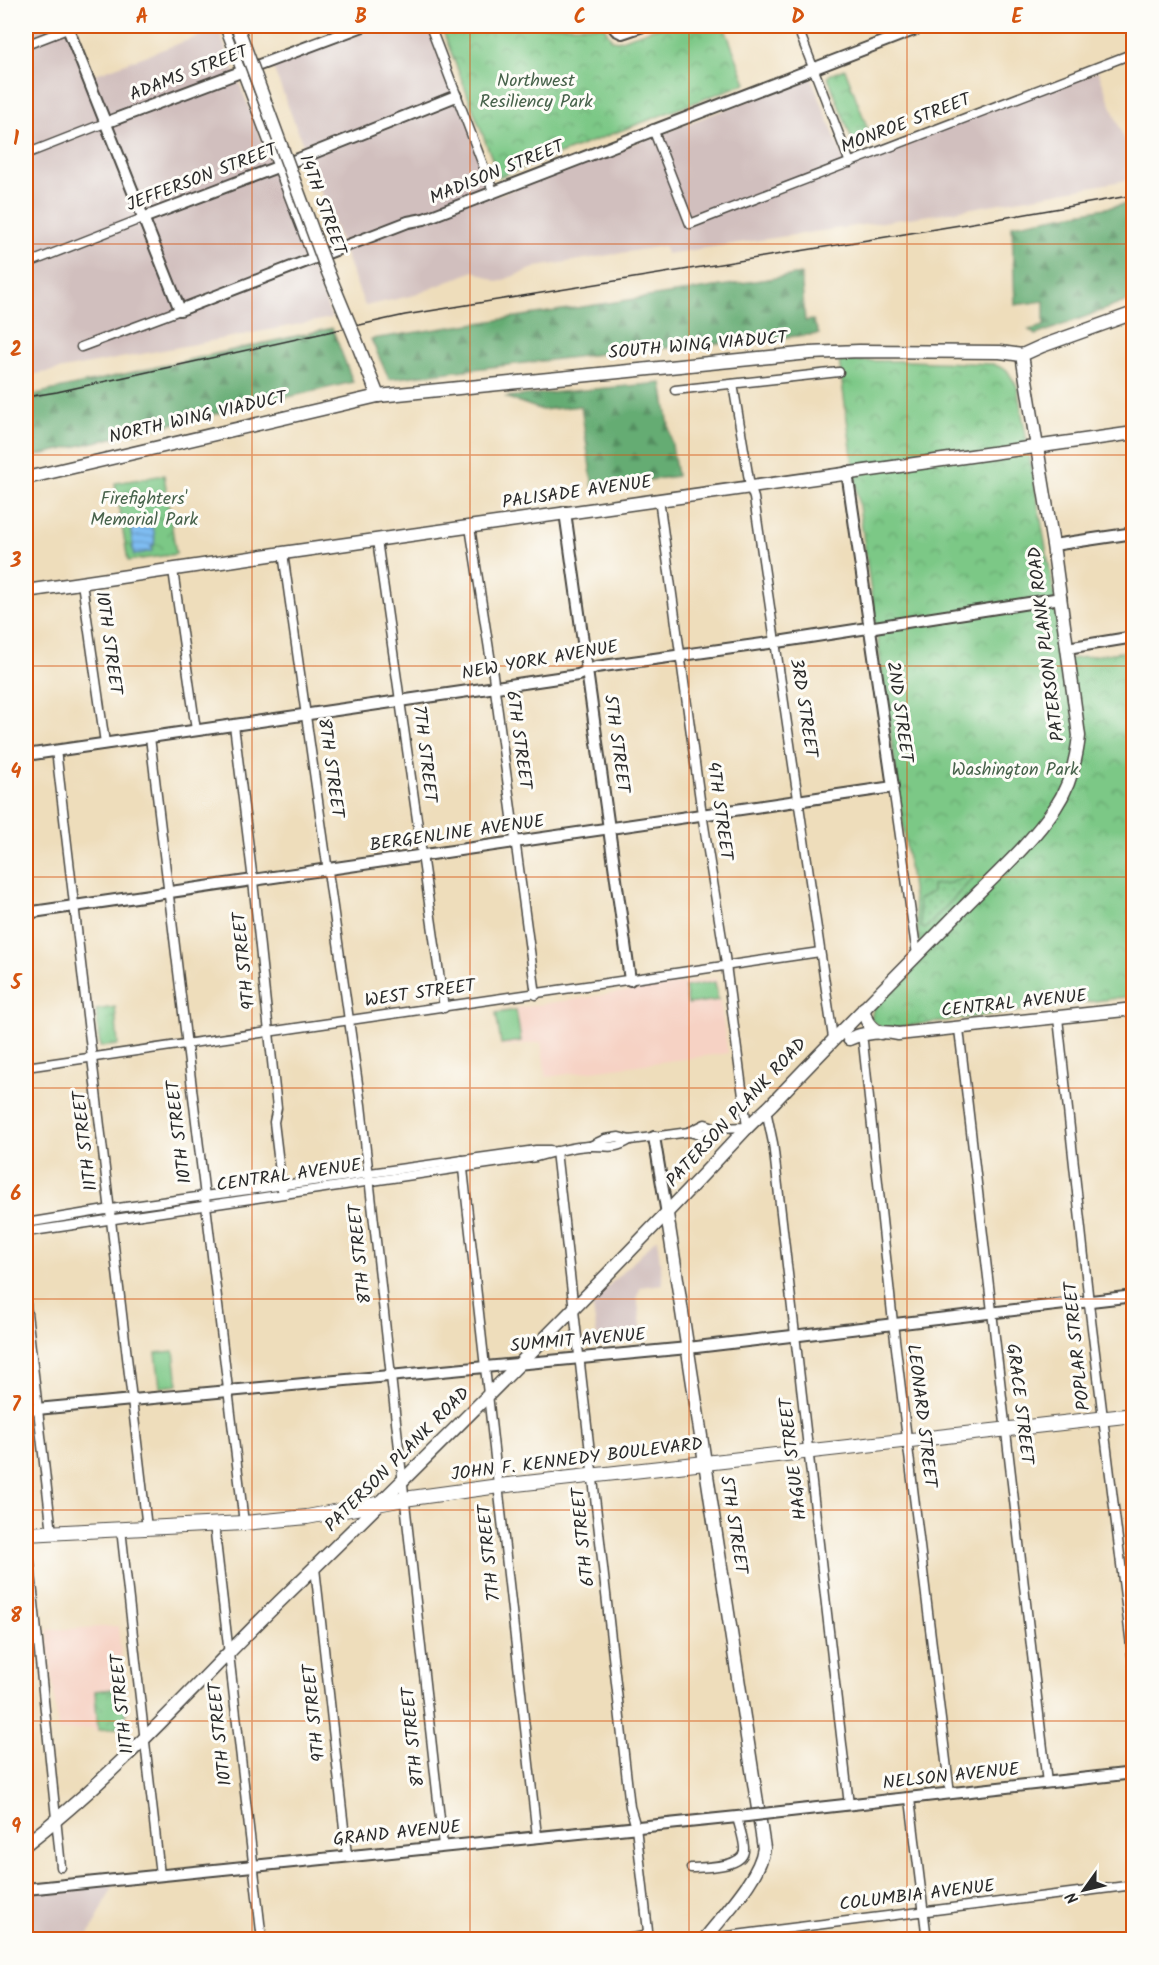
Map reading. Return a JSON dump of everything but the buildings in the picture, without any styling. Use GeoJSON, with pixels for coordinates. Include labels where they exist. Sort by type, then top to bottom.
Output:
{"type":"FeatureCollection","features":[{"type":"Feature","properties":{"kind":"main road","name":"14TH STREET"},"geometry":{"type":"LineString","coordinates":[[237,26],[327,270],[378,396]]}},
{"type":"Feature","properties":{"kind":"main road"},"geometry":{"type":"LineString","coordinates":[[1022,355],[1134,313]]}},
{"type":"Feature","properties":{"kind":"main road","name":"SOUTH WING VIADUCT"},"geometry":{"type":"LineString","coordinates":[[378,396],[810,353],[1000,352],[1022,355]]}},
{"type":"Feature","properties":{"kind":"main road","name":"PATERSON PLANK ROAD"},"geometry":{"type":"LineString","coordinates":[[26,1844],[57,1820],[144,1738],[489,1395],[667,1214],[833,1038],[1037,831],[1066,791],[1077,756],[1079,736],[1061,598],[1022,355]]}},
{"type":"Feature","properties":{"kind":"main road","name":"NORTH WING VIADUCT"},"geometry":{"type":"LineString","coordinates":[[27,477],[273,418],[378,396]]}},
{"type":"Feature","properties":{"kind":"main road","name":"PALISADE AVENUE"},"geometry":{"type":"LineString","coordinates":[[26,591],[565,512],[1134,433]]}},
{"type":"Feature","properties":{"kind":"main road"},"geometry":{"type":"LineString","coordinates":[[864,1008],[866,1018],[873,1030],[881,1033]]}},
{"type":"Feature","properties":{"kind":"main road","name":"CENTRAL AVENUE"},"geometry":{"type":"LineString","coordinates":[[849,1039],[881,1033],[898,1034],[959,1029],[1134,1009]]}},
{"type":"Feature","properties":{"kind":"main road","name":"CENTRAL AVENUE"},"geometry":{"type":"LineString","coordinates":[[833,1038],[863,1042],[893,1038],[898,1034]]}},
{"type":"Feature","properties":{"kind":"main road","name":"5TH STREET"},"geometry":{"type":"LineString","coordinates":[[667,1214],[764,1848],[763,1860],[753,1876],[704,1939]]}},
{"type":"Feature","properties":{"kind":"main road","name":"JOHN F. KENNEDY BOULEVARD"},"geometry":{"type":"LineString","coordinates":[[26,1534],[244,1523],[307,1517],[404,1498],[594,1474],[907,1442],[1134,1415]]}},
{"type":"Feature","properties":{"kind":"street"},"geometry":{"type":"LineString","coordinates":[[26,45],[70,26],[105,123],[180,310]]}},
{"type":"Feature","properties":{"kind":"street","name":"14TH STREET"},"geometry":{"type":"LineString","coordinates":[[224,26],[313,259]]}},
{"type":"Feature","properties":{"kind":"street","name":"ADAMS STREET"},"geometry":{"type":"LineString","coordinates":[[26,154],[363,26]]}},
{"type":"Feature","properties":{"kind":"street"},"geometry":{"type":"LineString","coordinates":[[430,26],[493,191]]}},
{"type":"Feature","properties":{"kind":"street"},"geometry":{"type":"LineString","coordinates":[[616,29],[626,32],[643,26]]}},
{"type":"Feature","properties":{"kind":"street"},"geometry":{"type":"LineString","coordinates":[[797,26],[850,163]]}},
{"type":"Feature","properties":{"kind":"street","name":"MADISON STREET"},"geometry":{"type":"LineString","coordinates":[[81,346],[408,222],[424,219],[924,26]]}},
{"type":"Feature","properties":{"kind":"street","name":"MONROE STREET"},"geometry":{"type":"LineString","coordinates":[[653,129],[690,224],[1134,53]]}},
{"type":"Feature","properties":{"kind":"street","name":"JEFFERSON STREET"},"geometry":{"type":"LineString","coordinates":[[26,264],[456,96]]}},
{"type":"Feature","properties":{"kind":"street"},"geometry":{"type":"LineString","coordinates":[[675,390],[839,372]]}},
{"type":"Feature","properties":{"kind":"street","name":"3RD STREET"},"geometry":{"type":"LineString","coordinates":[[733,384],[754,498],[833,1038]]}},
{"type":"Feature","properties":{"kind":"street","name":"2ND STREET"},"geometry":{"type":"LineString","coordinates":[[847,472],[917,955]]}},
{"type":"Feature","properties":{"kind":"street","name":"4TH STREET"},"geometry":{"type":"LineString","coordinates":[[659,499],[747,1127]]}},
{"type":"Feature","properties":{"kind":"street","name":"5TH STREET"},"geometry":{"type":"LineString","coordinates":[[565,512],[630,980]]}},
{"type":"Feature","properties":{"kind":"street","name":"6TH STREET"},"geometry":{"type":"LineString","coordinates":[[470,527],[536,995]]}},
{"type":"Feature","properties":{"kind":"street"},"geometry":{"type":"LineString","coordinates":[[1053,545],[1134,533]]}},
{"type":"Feature","properties":{"kind":"street","name":"7TH STREET"},"geometry":{"type":"LineString","coordinates":[[377,540],[444,1008]]}},
{"type":"Feature","properties":{"kind":"street","name":"8TH STREET"},"geometry":{"type":"LineString","coordinates":[[282,553],[361,1105],[443,1846]]}},
{"type":"Feature","properties":{"kind":"street"},"geometry":{"type":"LineString","coordinates":[[173,570],[196,730]]}},
{"type":"Feature","properties":{"kind":"street","name":"10TH STREET"},"geometry":{"type":"LineString","coordinates":[[82,583],[105,743]]}},
{"type":"Feature","properties":{"kind":"street","name":"NEW YORK AVENUE"},"geometry":{"type":"LineString","coordinates":[[26,755],[578,675],[596,667],[1061,598]]}},
{"type":"Feature","properties":{"kind":"street"},"geometry":{"type":"LineString","coordinates":[[1067,648],[1134,637]]}},
{"type":"Feature","properties":{"kind":"street","name":"9TH STREET"},"geometry":{"type":"LineString","coordinates":[[234,725],[277,1107],[274,1122],[282,1190]]}},
{"type":"Feature","properties":{"kind":"street","name":"10TH STREET"},"geometry":{"type":"LineString","coordinates":[[150,737],[244,1523]]}},
{"type":"Feature","properties":{"kind":"street","name":"11TH STREET"},"geometry":{"type":"LineString","coordinates":[[56,750],[147,1528]]}},
{"type":"Feature","properties":{"kind":"street","name":"BERGENLINE AVENUE"},"geometry":{"type":"LineString","coordinates":[[26,913],[893,787]]}},
{"type":"Feature","properties":{"kind":"street","name":"WEST STREET"},"geometry":{"type":"LineString","coordinates":[[26,1067],[536,995],[819,952]]}},
{"type":"Feature","properties":{"kind":"street","name":"POPLAR STREET"},"geometry":{"type":"LineString","coordinates":[[1058,1017],[1089,1302],[1134,1670]]}},
{"type":"Feature","properties":{"kind":"street","name":"GRACE STREET"},"geometry":{"type":"LineString","coordinates":[[959,1029],[991,1303],[990,1313],[1047,1783]]}},
{"type":"Feature","properties":{"kind":"street","name":"LEONARD STREET"},"geometry":{"type":"LineString","coordinates":[[863,1042],[893,1323],[950,1794]]}},
{"type":"Feature","properties":{"kind":"street","name":"HAGUE STREET"},"geometry":{"type":"LineString","coordinates":[[766,1110],[773,1143],[810,1452],[849,1805]]}},
{"type":"Feature","properties":{"kind":"street","name":"CENTRAL AVENUE"},"geometry":{"type":"LineString","coordinates":[[26,1232],[204,1197],[369,1183],[536,1150],[556,1151],[590,1146],[605,1139],[619,1137],[630,1140],[689,1132],[705,1124],[717,1128],[747,1127]]}},
{"type":"Feature","properties":{"kind":"street","name":"5TH STREET"},"geometry":{"type":"LineString","coordinates":[[654,1137],[667,1214]]}},
{"type":"Feature","properties":{"kind":"street","name":"6TH STREET"},"geometry":{"type":"LineString","coordinates":[[556,1151],[630,1807],[636,1827],[648,1934],[619,1940]]}},
{"type":"Feature","properties":{"kind":"street","name":"7TH STREET"},"geometry":{"type":"LineString","coordinates":[[463,1164],[537,1836]]}},
{"type":"Feature","properties":{"kind":"street","name":"CENTRAL AVENUE"},"geometry":{"type":"LineString","coordinates":[[26,1223],[205,1207],[368,1173],[463,1164]]}},
{"type":"Feature","properties":{"kind":"street","name":"SUMMIT AVENUE"},"geometry":{"type":"LineString","coordinates":[[26,1410],[688,1348],[1134,1296]]}},
{"type":"Feature","properties":{"kind":"street"},"geometry":{"type":"LineString","coordinates":[[26,1304],[52,1533]]}},
{"type":"Feature","properties":{"kind":"street","name":"10TH STREET"},"geometry":{"type":"LineString","coordinates":[[214,1524],[262,1940]]}},
{"type":"Feature","properties":{"kind":"street","name":"11TH STREET"},"geometry":{"type":"LineString","coordinates":[[121,1529],[160,1875]]}},
{"type":"Feature","properties":{"kind":"street"},"geometry":{"type":"LineString","coordinates":[[26,1534],[61,1867]]}},
{"type":"Feature","properties":{"kind":"street","name":"9TH STREET"},"geometry":{"type":"LineString","coordinates":[[315,1568],[347,1856]]}},
{"type":"Feature","properties":{"kind":"street","name":"NELSON AVENUE"},"geometry":{"type":"LineString","coordinates":[[772,1813],[1134,1773]]}},
{"type":"Feature","properties":{"kind":"street"},"geometry":{"type":"LineString","coordinates":[[910,1799],[927,1940]]}},
{"type":"Feature","properties":{"kind":"street","name":"GRAND AVENUE"},"geometry":{"type":"LineString","coordinates":[[26,1889],[772,1813]]}},
{"type":"Feature","properties":{"kind":"street"},"geometry":{"type":"LineString","coordinates":[[691,1868],[728,1865],[741,1857],[744,1851],[742,1817]]}},
{"type":"Feature","properties":{"kind":"street","name":"COLUMBIA AVENUE"},"geometry":{"type":"LineString","coordinates":[[704,1939],[1134,1885]]}},
{"type":"Feature","properties":{"kind":"shaded area"},"geometry":{"type":"Polygon","coordinates":[[[26,26],[69,26],[88,77],[218,29],[332,318],[26,376],[26,26]]]}},
{"type":"Feature","properties":{"kind":"shaded area"},"geometry":{"type":"Polygon","coordinates":[[[370,26],[431,26],[497,195],[811,77],[845,162],[1098,71],[1133,163],[1133,179],[950,212],[666,254],[664,246],[537,267],[498,282],[474,271],[415,295],[365,306],[273,67],[370,26]]]}},
{"type":"Feature","properties":{"kind":"shaded area"},"geometry":{"type":"Polygon","coordinates":[[[716,978],[728,1053],[546,1077],[541,1042],[501,1047],[496,1011],[716,978]]]}},
{"type":"Feature","properties":{"kind":"shaded area"},"geometry":{"type":"Polygon","coordinates":[[[657,1238],[663,1284],[641,1287],[637,1296],[643,1339],[598,1343],[592,1302],[657,1238]]]}},
{"type":"Feature","properties":{"kind":"shaded area"},"geometry":{"type":"Polygon","coordinates":[[[118,1626],[129,1728],[58,1731],[47,1630],[118,1626]]]}},
{"type":"Feature","properties":{"kind":"shaded area"},"geometry":{"type":"Polygon","coordinates":[[[116,1880],[87,1939],[26,1940],[26,1887],[116,1880]]]}},
{"type":"Feature","properties":{"kind":"green space","name":"Northwest Resiliency Park"},"geometry":{"type":"Polygon","coordinates":[[[441,26],[604,26],[612,40],[618,41],[662,26],[724,26],[746,83],[499,177],[441,26]]]}},
{"type":"Feature","properties":{"kind":"green space"},"geometry":{"type":"Polygon","coordinates":[[[845,69],[872,140],[857,146],[854,145],[828,77],[845,69]]]}},
{"type":"Feature","properties":{"kind":"green space"},"geometry":{"type":"Polygon","coordinates":[[[1133,203],[1133,299],[1036,335],[1029,330],[1044,326],[1044,301],[1015,305],[1012,225],[1133,203]]]}},
{"type":"Feature","properties":{"kind":"green space"},"geometry":{"type":"Polygon","coordinates":[[[801,274],[805,321],[813,320],[819,334],[609,353],[389,379],[371,339],[801,274]]]}},
{"type":"Feature","properties":{"kind":"green space"},"geometry":{"type":"Polygon","coordinates":[[[332,328],[353,382],[26,458],[26,396],[332,328]]]}},
{"type":"Feature","properties":{"kind":"green space","name":"Washington Park"},"geometry":{"type":"Polygon","coordinates":[[[839,361],[993,364],[1007,370],[1017,386],[1064,660],[1133,650],[1133,996],[883,1029],[871,1020],[873,1009],[921,954],[839,361]]]}},
{"type":"Feature","properties":{"kind":"green space"},"geometry":{"type":"Polygon","coordinates":[[[662,383],[677,476],[593,488],[581,406],[542,410],[505,397],[662,383]]]}},
{"type":"Feature","properties":{"kind":"green space","name":"Firefighters' Memorial Park"},"geometry":{"type":"Polygon","coordinates":[[[164,475],[176,554],[128,561],[115,483],[164,475]]]}},
{"type":"Feature","properties":{"kind":"green space"},"geometry":{"type":"Polygon","coordinates":[[[969,875],[973,878],[925,929],[921,927],[918,900],[932,892],[932,885],[951,883],[969,875]]]}},
{"type":"Feature","properties":{"kind":"green space"},"geometry":{"type":"Polygon","coordinates":[[[715,982],[718,1000],[688,1004],[685,987],[715,982]]]}},
{"type":"Feature","properties":{"kind":"green space"},"geometry":{"type":"Polygon","coordinates":[[[115,1007],[118,1045],[100,1047],[96,1010],[115,1007]]]}},
{"type":"Feature","properties":{"kind":"green space"},"geometry":{"type":"Polygon","coordinates":[[[516,1010],[521,1041],[501,1044],[496,1013],[516,1010]]]}},
{"type":"Feature","properties":{"kind":"green space"},"geometry":{"type":"Polygon","coordinates":[[[174,1351],[178,1385],[160,1387],[156,1353],[174,1351]]]}},
{"type":"Feature","properties":{"kind":"green space"},"geometry":{"type":"Polygon","coordinates":[[[123,1688],[127,1727],[98,1730],[95,1691],[123,1688]]]}},
{"type":"Feature","properties":{"kind":"water"},"geometry":{"type":"Polygon","coordinates":[[[147,521],[155,534],[154,545],[151,546],[152,551],[134,555],[130,524],[147,521]]]}},
{"type":"Feature","properties":{"kind":"tram line"},"geometry":{"type":"LineString","coordinates":[[26,397],[405,315],[1134,195]]}}]}
